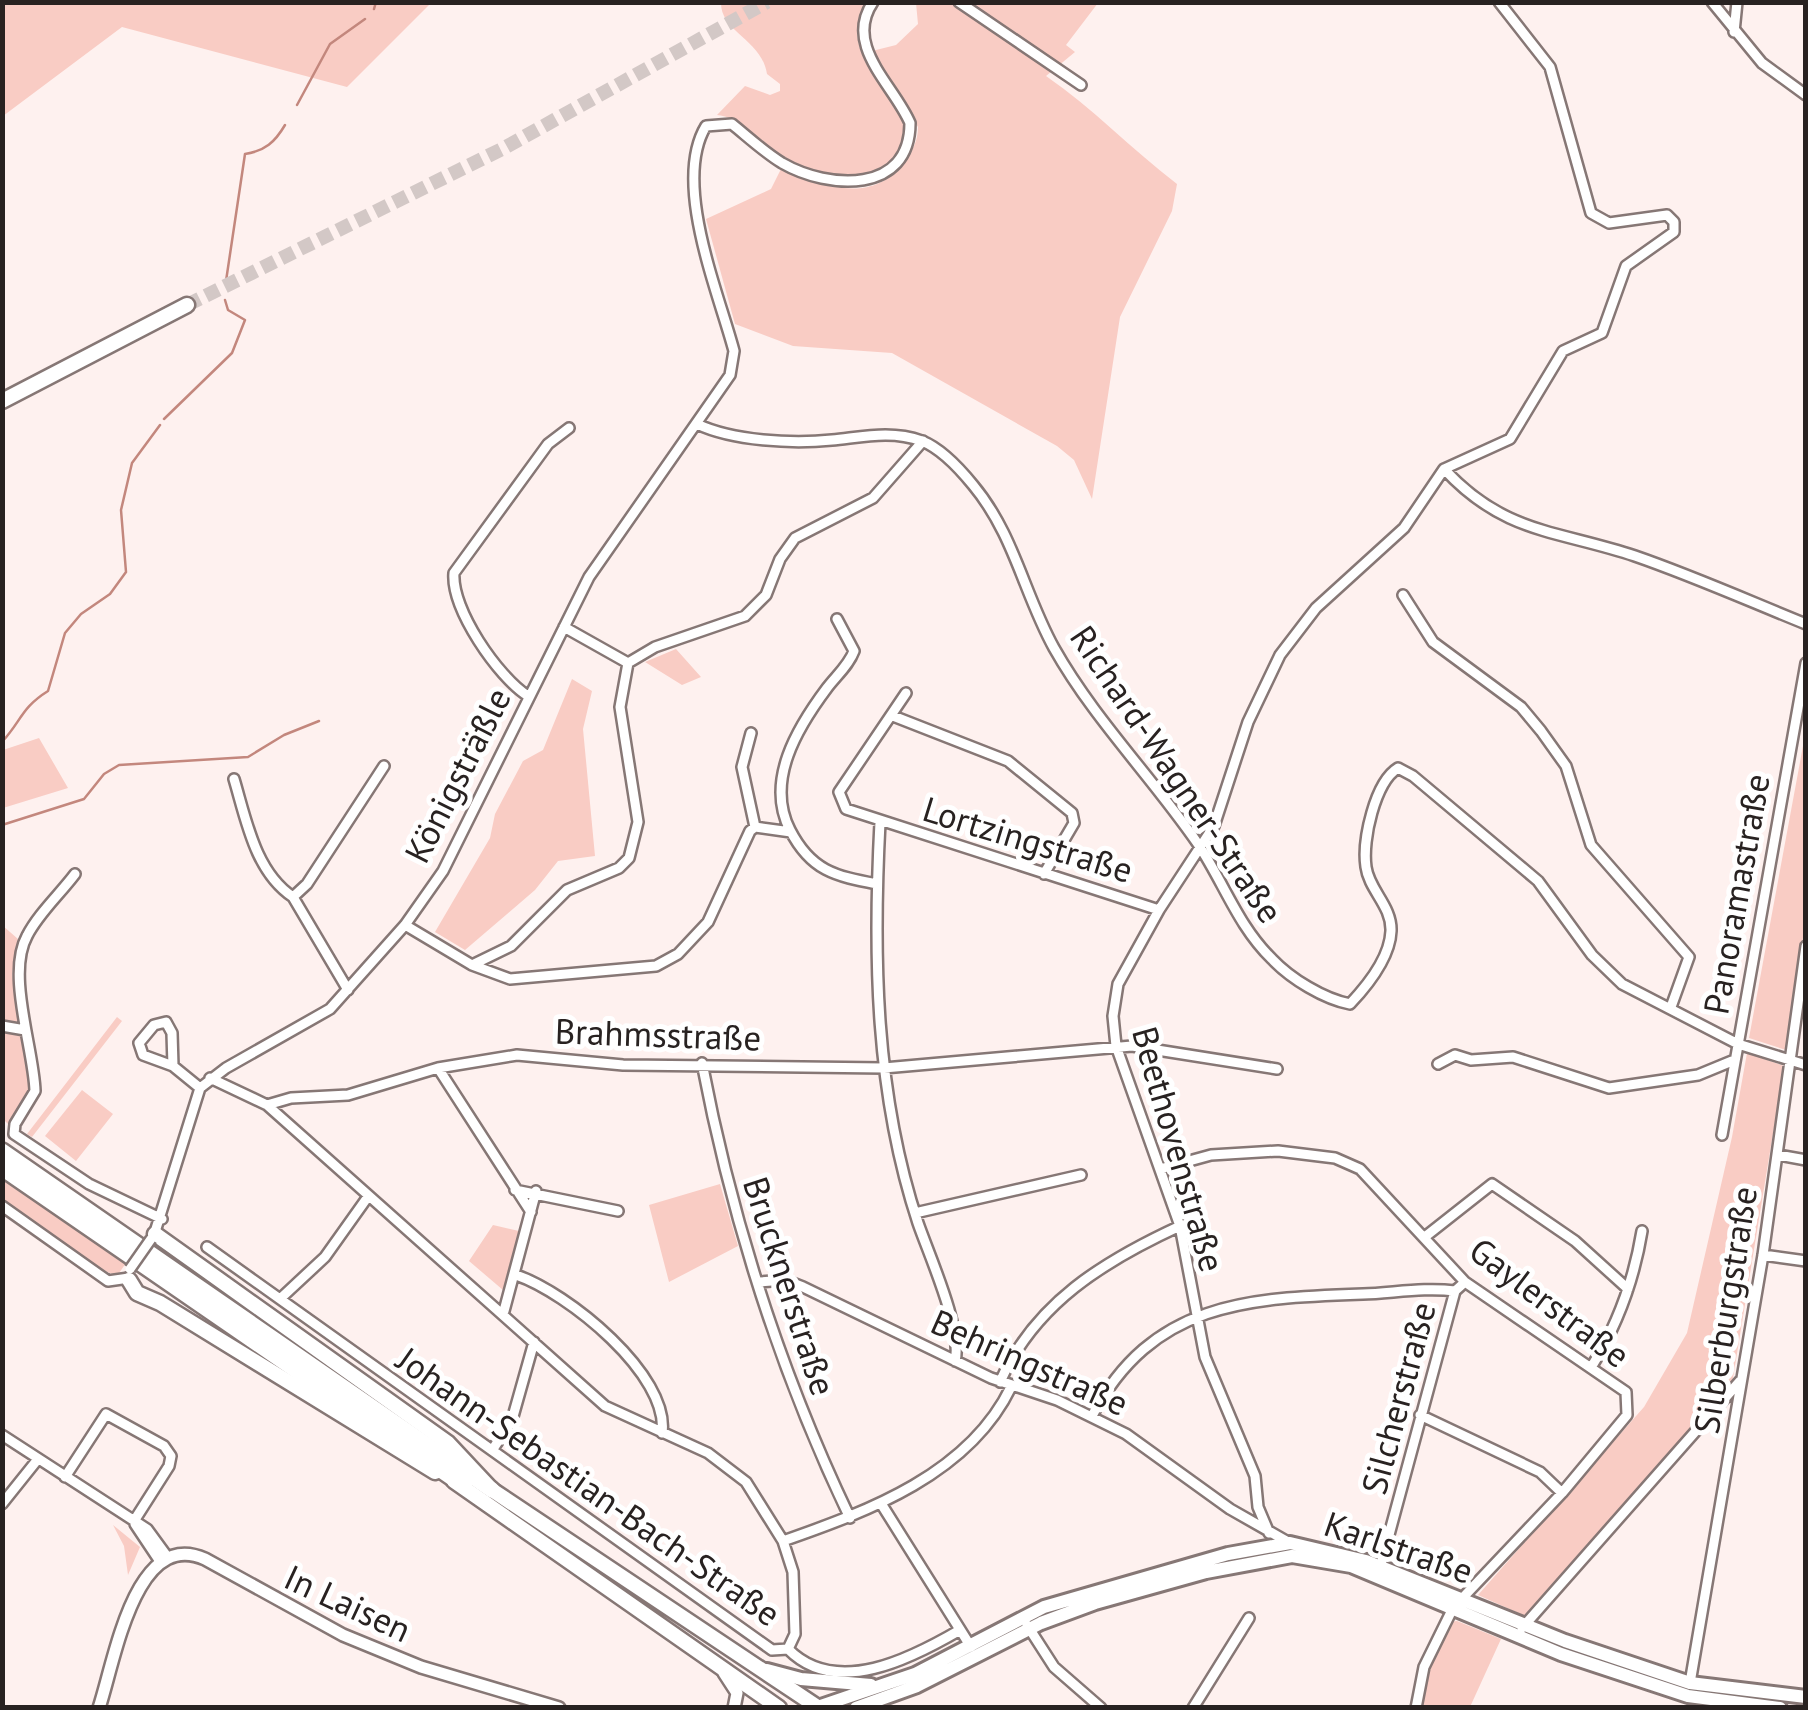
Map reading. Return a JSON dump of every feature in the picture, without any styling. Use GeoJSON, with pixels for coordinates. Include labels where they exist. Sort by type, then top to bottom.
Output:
{"type":"FeatureCollection","features":[{"type":"Feature","properties":{"kind":"highway"},"geometry":{"type":"LineString","coordinates":[[2,1151],[492,1490]]}},
{"type":"Feature","properties":{"kind":"highway"},"geometry":{"type":"LineString","coordinates":[[2,1168],[464,1486]]}},
{"type":"Feature","properties":{"kind":"main road"},"geometry":{"type":"LineString","coordinates":[[2,401],[187,306]]}},
{"type":"Feature","properties":{"kind":"main road"},"geometry":{"type":"LineString","coordinates":[[153,1236],[448,1442],[492,1490],[812,1707]]}},
{"type":"Feature","properties":{"kind":"main road"},"geometry":{"type":"LineString","coordinates":[[129,1275],[137,1294],[160,1303],[424,1467],[464,1486],[779,1708]]}},
{"type":"Feature","properties":{"kind":"main road","name":"Karlstraße"},"geometry":{"type":"LineString","coordinates":[[856,1708],[915,1674],[1027,1622],[1266,1541],[1310,1544],[1687,1695],[1780,1708]]}},
{"type":"Feature","properties":{"kind":"main road","name":"Karlstraße"},"geometry":{"type":"LineString","coordinates":[[1266,1541],[1379,1572]]}},
{"type":"Feature","properties":{"kind":"main road"},"geometry":{"type":"LineString","coordinates":[[751,1665],[800,1679],[884,1692]]}},
{"type":"Feature","properties":{"kind":"main road"},"geometry":{"type":"LineString","coordinates":[[870,1708],[884,1692]]}},
{"type":"Feature","properties":{"kind":"main road","name":"Karlstraße"},"geometry":{"type":"LineString","coordinates":[[812,1707],[884,1692]]}},
{"type":"Feature","properties":{"kind":"main road","name":"Karlstraße"},"geometry":{"type":"LineString","coordinates":[[1687,1695],[1806,1698]]}},
{"type":"Feature","properties":{"kind":"street","name":"Königsträßle"},"geometry":{"type":"LineString","coordinates":[[129,1275],[162,1219],[200,1088],[210,1078],[324,1013],[404,925],[443,871],[590,578],[730,375],[734,359],[694,197],[698,140],[706,126],[724,121],[785,165],[814,174],[863,182],[879,178],[895,167],[909,139],[910,123],[865,47],[864,24],[873,2]]}},
{"type":"Feature","properties":{"kind":"street"},"geometry":{"type":"LineString","coordinates":[[959,2],[1080,85]]}},
{"type":"Feature","properties":{"kind":"street"},"geometry":{"type":"LineString","coordinates":[[1500,2],[1550,67],[1590,213],[1609,223],[1667,215],[1674,222],[1674,232],[1626,266],[1602,333],[1563,351],[1510,439],[1444,469],[1480,505],[1533,530],[1630,555],[1806,624]]}},
{"type":"Feature","properties":{"kind":"street"},"geometry":{"type":"LineString","coordinates":[[1712,2],[1735,35],[1762,63],[1806,95]]}},
{"type":"Feature","properties":{"kind":"street"},"geometry":{"type":"LineString","coordinates":[[1735,35],[1737,2]]}},
{"type":"Feature","properties":{"kind":"street"},"geometry":{"type":"LineString","coordinates":[[472,965],[511,946],[567,890],[619,868],[635,847],[638,822],[620,707],[628,663],[655,647],[745,616],[766,594],[780,559],[796,538],[873,498],[923,441],[894,434],[830,440],[740,435],[697,424]]}},
{"type":"Feature","properties":{"kind":"street"},"geometry":{"type":"LineString","coordinates":[[528,696],[510,684],[456,601],[454,573],[548,444],[569,428]]}},
{"type":"Feature","properties":{"kind":"street","name":"Richard-Wagner-Straße"},"geometry":{"type":"LineString","coordinates":[[923,441],[941,451],[989,506],[1012,542],[1052,644],[1088,705],[1152,780],[1201,849],[1235,913],[1271,958],[1306,984],[1345,1004],[1353,1002],[1388,946],[1392,928],[1385,904],[1365,866],[1378,790],[1386,775],[1398,768],[1413,776],[1538,881],[1592,955],[1622,984],[1671,1007]]}},
{"type":"Feature","properties":{"kind":"street","name":"Beethovenstraße"},"geometry":{"type":"LineString","coordinates":[[1266,1541],[1255,1476],[1205,1356],[1180,1226],[1116,1046],[1113,1016],[1118,984],[1158,910],[1214,826],[1248,722],[1280,654],[1316,608],[1404,528],[1444,469]]}},
{"type":"Feature","properties":{"kind":"street"},"geometry":{"type":"LineString","coordinates":[[1403,595],[1433,642],[1521,707],[1566,766],[1590,845],[1689,957],[1671,1007],[1738,1044],[1806,1065]]}},
{"type":"Feature","properties":{"kind":"street"},"geometry":{"type":"LineString","coordinates":[[837,619],[854,651],[788,753],[780,785],[791,832],[814,866],[830,875],[877,884]]}},
{"type":"Feature","properties":{"kind":"street"},"geometry":{"type":"LineString","coordinates":[[564,627],[628,663]]}},
{"type":"Feature","properties":{"kind":"street","name":"Panoramastraße"},"geometry":{"type":"LineString","coordinates":[[1722,1135],[1732,1061],[1806,663]]}},
{"type":"Feature","properties":{"kind":"street"},"geometry":{"type":"LineString","coordinates":[[906,693],[893,716],[1008,761],[1072,813],[1074,823],[1044,874]]}},
{"type":"Feature","properties":{"kind":"street","name":"Lortzingstraße"},"geometry":{"type":"LineString","coordinates":[[893,716],[839,792],[846,809],[1158,910]]}},
{"type":"Feature","properties":{"kind":"street"},"geometry":{"type":"LineString","coordinates":[[751,733],[742,767],[755,827]]}},
{"type":"Feature","properties":{"kind":"street"},"geometry":{"type":"LineString","coordinates":[[293,897],[307,884],[384,766]]}},
{"type":"Feature","properties":{"kind":"street"},"geometry":{"type":"LineString","coordinates":[[234,778],[253,841],[279,888],[293,897],[348,990]]}},
{"type":"Feature","properties":{"kind":"street"},"geometry":{"type":"LineString","coordinates":[[880,822],[876,954],[884,1068],[915,1213],[956,1338],[956,1362]]}},
{"type":"Feature","properties":{"kind":"street"},"geometry":{"type":"LineString","coordinates":[[755,827],[791,832]]}},
{"type":"Feature","properties":{"kind":"street"},"geometry":{"type":"LineString","coordinates":[[404,925],[472,965],[510,979],[633,971],[670,960],[708,922],[744,838],[755,827]]}},
{"type":"Feature","properties":{"kind":"street"},"geometry":{"type":"LineString","coordinates":[[75,874],[26,936],[22,954],[25,1030],[35,1091],[15,1124],[14,1134],[89,1184],[162,1219]]}},
{"type":"Feature","properties":{"kind":"street","name":"Silberburgstraße"},"geometry":{"type":"LineString","coordinates":[[1687,1695],[1778,1155],[1806,946]]}},
{"type":"Feature","properties":{"kind":"street"},"geometry":{"type":"LineString","coordinates":[[173,1066],[172,1033],[166,1022],[154,1024],[139,1044],[144,1055],[173,1066],[200,1088]]}},
{"type":"Feature","properties":{"kind":"street"},"geometry":{"type":"LineString","coordinates":[[2,1026],[25,1030]]}},
{"type":"Feature","properties":{"kind":"street","name":"Brahmsstraße"},"geometry":{"type":"LineString","coordinates":[[266,1105],[292,1098],[348,1095],[438,1068],[517,1055],[622,1064],[884,1068],[1030,1058],[1116,1046],[1277,1069]]}},
{"type":"Feature","properties":{"kind":"street"},"geometry":{"type":"LineString","coordinates":[[1438,1064],[1455,1055],[1471,1060],[1514,1057],[1609,1088],[1698,1076],[1732,1061]]}},
{"type":"Feature","properties":{"kind":"street","name":"Brucknerstraße"},"geometry":{"type":"LineString","coordinates":[[702,1063],[725,1181],[810,1434],[850,1518]]}},
{"type":"Feature","properties":{"kind":"street"},"geometry":{"type":"LineString","coordinates":[[438,1068],[532,1212]]}},
{"type":"Feature","properties":{"kind":"street"},"geometry":{"type":"LineString","coordinates":[[210,1078],[266,1105],[367,1198],[504,1312],[605,1406],[730,1467],[746,1482],[783,1541],[793,1572],[795,1634],[788,1649]]}},
{"type":"Feature","properties":{"kind":"street","name":"Gaylerstraße"},"geometry":{"type":"LineString","coordinates":[[1160,1169],[1212,1155],[1278,1151],[1334,1158],[1360,1169],[1465,1282],[1626,1392],[1627,1415],[1562,1492]]}},
{"type":"Feature","properties":{"kind":"street"},"geometry":{"type":"LineString","coordinates":[[1778,1155],[1806,1160]]}},
{"type":"Feature","properties":{"kind":"street"},"geometry":{"type":"LineString","coordinates":[[915,1213],[1081,1175]]}},
{"type":"Feature","properties":{"kind":"street"},"geometry":{"type":"LineString","coordinates":[[1426,1236],[1492,1184],[1562,1231],[1628,1289]]}},
{"type":"Feature","properties":{"kind":"street"},"geometry":{"type":"LineString","coordinates":[[516,1190],[536,1191],[618,1211]]}},
{"type":"Feature","properties":{"kind":"street"},"geometry":{"type":"LineString","coordinates":[[504,1312],[536,1191]]}},
{"type":"Feature","properties":{"kind":"street"},"geometry":{"type":"LineString","coordinates":[[280,1298],[324,1257],[367,1198]]}},
{"type":"Feature","properties":{"kind":"street"},"geometry":{"type":"LineString","coordinates":[[2,1206],[108,1280],[129,1275]]}},
{"type":"Feature","properties":{"kind":"street"},"geometry":{"type":"LineString","coordinates":[[1000,1382],[1025,1334],[1063,1295],[1116,1259],[1180,1226]]}},
{"type":"Feature","properties":{"kind":"street"},"geometry":{"type":"LineString","coordinates":[[1592,1366],[1613,1332],[1642,1231]]}},
{"type":"Feature","properties":{"kind":"street","name":"Johann-Sebastian-Bach-Straße"},"geometry":{"type":"LineString","coordinates":[[206,1248],[772,1650],[788,1649],[816,1668],[842,1672],[880,1668],[921,1653],[960,1630]]}},
{"type":"Feature","properties":{"kind":"street"},"geometry":{"type":"LineString","coordinates":[[1762,1255],[1806,1261]]}},
{"type":"Feature","properties":{"kind":"street"},"geometry":{"type":"LineString","coordinates":[[516,1276],[557,1293],[650,1381],[664,1413],[662,1433]]}},
{"type":"Feature","properties":{"kind":"street","name":"Behringstraße"},"geometry":{"type":"LineString","coordinates":[[760,1282],[784,1280],[803,1287],[1000,1382],[1092,1416],[1126,1434],[1266,1541]]}},
{"type":"Feature","properties":{"kind":"street"},"geometry":{"type":"LineString","coordinates":[[1092,1416],[1131,1360],[1196,1313],[1233,1304],[1329,1295],[1455,1291],[1465,1282]]}},
{"type":"Feature","properties":{"kind":"street","name":"Silcherstraße"},"geometry":{"type":"LineString","coordinates":[[1379,1572],[1455,1291]]}},
{"type":"Feature","properties":{"kind":"street"},"geometry":{"type":"LineString","coordinates":[[493,1450],[512,1420],[534,1342]]}},
{"type":"Feature","properties":{"kind":"street"},"geometry":{"type":"LineString","coordinates":[[1521,1631],[1742,1379]]}},
{"type":"Feature","properties":{"kind":"street"},"geometry":{"type":"LineString","coordinates":[[783,1541],[882,1505],[922,1480],[987,1426],[1012,1386]]}},
{"type":"Feature","properties":{"kind":"street"},"geometry":{"type":"LineString","coordinates":[[65,1477],[106,1414],[164,1446],[171,1456],[169,1466],[134,1522]]}},
{"type":"Feature","properties":{"kind":"street"},"geometry":{"type":"LineString","coordinates":[[1416,1708],[1424,1667],[1457,1604],[1562,1492],[1540,1472],[1420,1416]]}},
{"type":"Feature","properties":{"kind":"street"},"geometry":{"type":"LineString","coordinates":[[2,1435],[147,1529],[163,1558],[135,1598],[100,1708]]}},
{"type":"Feature","properties":{"kind":"street"},"geometry":{"type":"LineString","coordinates":[[2,1504],[38,1459]]}},
{"type":"Feature","properties":{"kind":"street"},"geometry":{"type":"LineString","coordinates":[[882,1505],[973,1650]]}},
{"type":"Feature","properties":{"kind":"street","name":"In Laisen"},"geometry":{"type":"LineString","coordinates":[[163,1558],[194,1554],[304,1618],[420,1667],[559,1708]]}},
{"type":"Feature","properties":{"kind":"street"},"geometry":{"type":"LineString","coordinates":[[1193,1708],[1249,1618]]}},
{"type":"Feature","properties":{"kind":"street"},"geometry":{"type":"LineString","coordinates":[[1027,1622],[1054,1666],[1100,1708]]}},
{"type":"Feature","properties":{"kind":"street"},"geometry":{"type":"LineString","coordinates":[[714,1663],[737,1693],[734,1708]]}},
{"type":"Feature","properties":{"kind":"shaded area"},"geometry":{"type":"Polygon","coordinates":[[[3,2],[431,3],[347,87],[122,27],[3,116],[3,2]]]}},
{"type":"Feature","properties":{"kind":"shaded area"},"geometry":{"type":"Polygon","coordinates":[[[721,3],[868,3],[858,27],[860,48],[904,123],[903,143],[888,165],[878,172],[853,177],[810,171],[777,155],[737,121],[717,115],[745,86],[770,95],[780,91],[780,84],[767,74],[758,53],[727,22],[721,3]]]}},
{"type":"Feature","properties":{"kind":"shaded area"},"geometry":{"type":"Polygon","coordinates":[[[916,3],[1098,3],[1066,45],[1075,52],[1046,76],[1177,184],[1172,211],[1120,317],[1092,499],[1074,460],[1057,446],[892,353],[793,346],[735,324],[706,219],[771,189],[781,169],[813,181],[861,188],[890,176],[903,163],[912,150],[918,127],[872,51],[896,45],[918,24],[916,3]]]}},
{"type":"Feature","properties":{"kind":"shaded area"},"geometry":{"type":"Polygon","coordinates":[[[676,649],[701,677],[682,685],[645,662],[676,649]]]}},
{"type":"Feature","properties":{"kind":"shaded area"},"geometry":{"type":"Polygon","coordinates":[[[572,679],[592,691],[583,729],[595,856],[558,861],[535,890],[465,950],[435,932],[490,838],[495,814],[523,761],[543,750],[572,679]]]}},
{"type":"Feature","properties":{"kind":"shaded area"},"geometry":{"type":"Polygon","coordinates":[[[1805,735],[1806,918],[1786,1050],[1749,1038],[1805,735]]]}},
{"type":"Feature","properties":{"kind":"shaded area"},"geometry":{"type":"Polygon","coordinates":[[[39,738],[68,788],[3,808],[3,750],[39,738]]]}},
{"type":"Feature","properties":{"kind":"shaded area"},"geometry":{"type":"Polygon","coordinates":[[[2,925],[18,939],[12,975],[31,1076],[28,1093],[9,1125],[2,1118],[2,925]]]}},
{"type":"Feature","properties":{"kind":"shaded area"},"geometry":{"type":"Polygon","coordinates":[[[117,1017],[122,1021],[32,1137],[27,1134],[117,1017]]]}},
{"type":"Feature","properties":{"kind":"shaded area"},"geometry":{"type":"Polygon","coordinates":[[[1747,1053],[1784,1066],[1732,1384],[1525,1616],[1478,1595],[1644,1407],[1687,1333],[1747,1053]]]}},
{"type":"Feature","properties":{"kind":"shaded area"},"geometry":{"type":"Polygon","coordinates":[[[82,1090],[113,1114],[76,1161],[45,1136],[82,1090]]]}},
{"type":"Feature","properties":{"kind":"shaded area"},"geometry":{"type":"Polygon","coordinates":[[[2,1179],[126,1263],[117,1276],[95,1267],[3,1202],[2,1179]]]}},
{"type":"Feature","properties":{"kind":"shaded area"},"geometry":{"type":"Polygon","coordinates":[[[720,1184],[738,1246],[669,1282],[649,1205],[720,1184]]]}},
{"type":"Feature","properties":{"kind":"shaded area"},"geometry":{"type":"Polygon","coordinates":[[[493,1225],[519,1231],[503,1290],[469,1261],[493,1225]]]}},
{"type":"Feature","properties":{"kind":"shaded area"},"geometry":{"type":"Polygon","coordinates":[[[113,1525],[140,1547],[128,1575],[124,1546],[113,1525]]]}},
{"type":"Feature","properties":{"kind":"shaded area"},"geometry":{"type":"Polygon","coordinates":[[[1457,1621],[1501,1639],[1470,1707],[1419,1708],[1428,1667],[1448,1622],[1457,1621]]]}},
{"type":"Feature","properties":{"kind":"waterway"},"geometry":{"type":"LineString","coordinates":[[374,9],[376,2]]}},
{"type":"Feature","properties":{"kind":"waterway"},"geometry":{"type":"LineString","coordinates":[[297,105],[330,44],[365,19]]}},
{"type":"Feature","properties":{"kind":"waterway"},"geometry":{"type":"LineString","coordinates":[[226,281],[245,154],[269,145],[285,125]]}},
{"type":"Feature","properties":{"kind":"waterway"},"geometry":{"type":"LineString","coordinates":[[164,419],[232,353],[245,320],[228,310],[225,300]]}},
{"type":"Feature","properties":{"kind":"waterway"},"geometry":{"type":"LineString","coordinates":[[2,742],[27,709],[48,691],[65,633],[81,614],[110,594],[126,572],[121,510],[132,463],[160,425]]}},
{"type":"Feature","properties":{"kind":"waterway"},"geometry":{"type":"LineString","coordinates":[[2,825],[84,799],[104,774],[119,765],[248,757],[284,735],[319,721]]}},
{"type":"Feature","properties":{"kind":"tunnel"},"geometry":{"type":"LineString","coordinates":[[187,305],[504,148],[767,2]]}}]}
